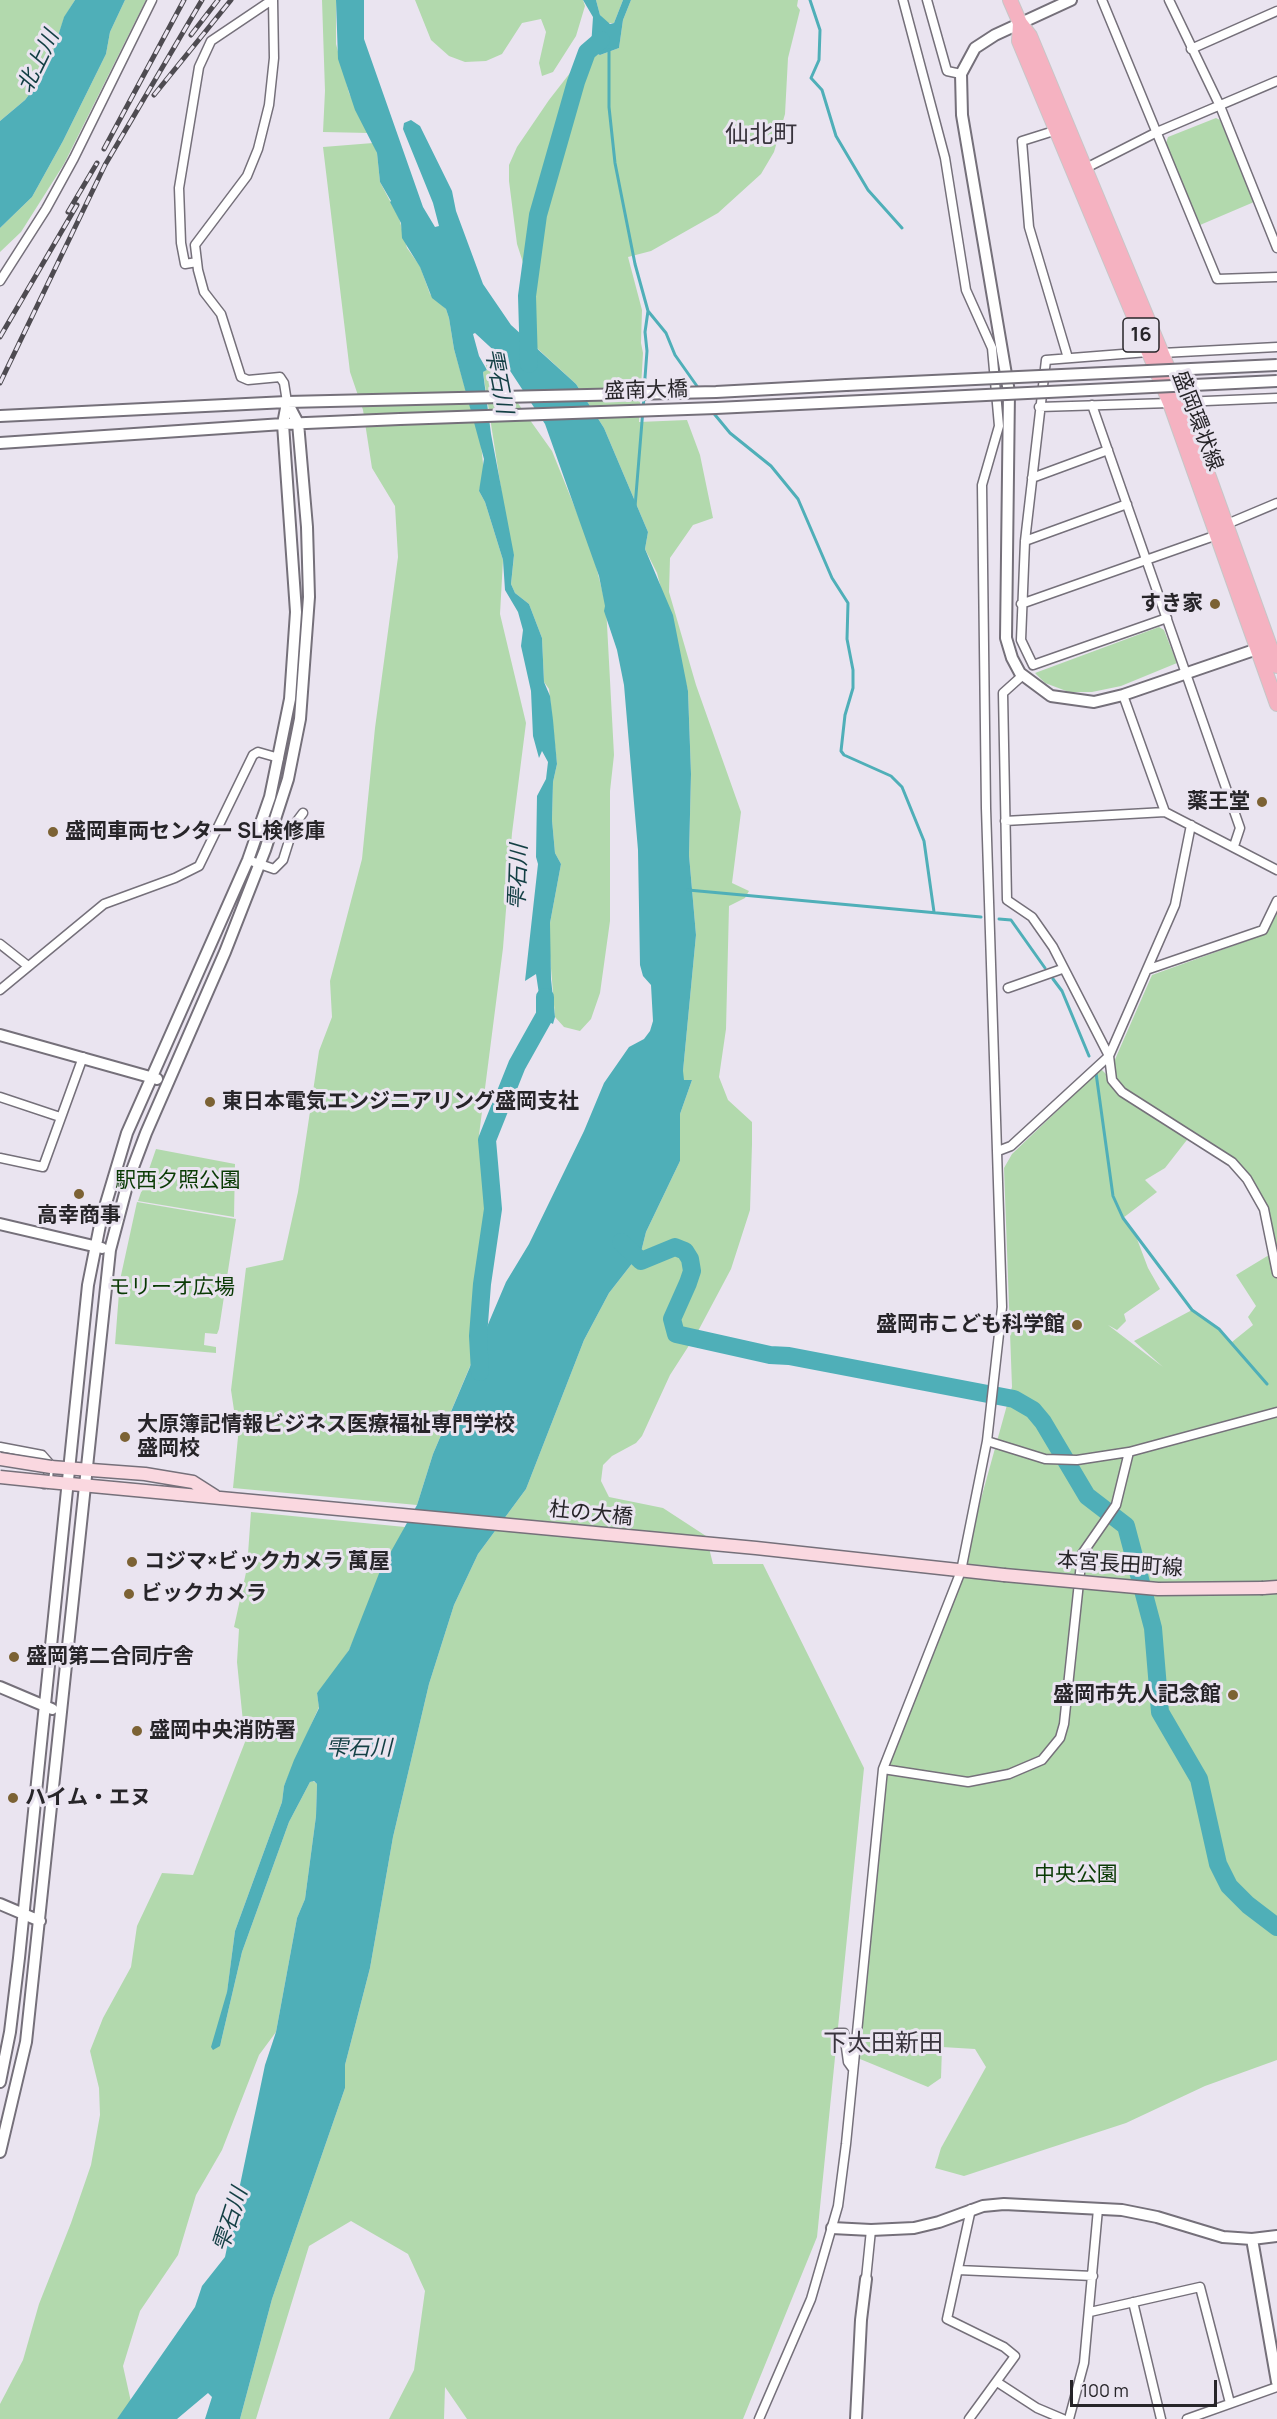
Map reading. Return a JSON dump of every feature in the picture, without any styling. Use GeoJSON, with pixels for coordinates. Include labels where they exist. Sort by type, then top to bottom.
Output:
{"type":"FeatureCollection","features":[{"type":"Feature","properties":{"kind":"main road","name":"盛岡環状線"},"geometry":{"type":"LineString","coordinates":[[1010,0],[1020,23],[1030,36],[1086,168],[1155,353]]}},
{"type":"Feature","properties":{"kind":"main road","name":"盛岡環状線"},"geometry":{"type":"LineString","coordinates":[[1020,23],[1019,41],[1176,402],[1263,647],[1277,704]]}},
{"type":"Feature","properties":{"kind":"main road","name":"盛岡環状線"},"geometry":{"type":"LineString","coordinates":[[1263,647],[1277,666]]}},
{"type":"Feature","properties":{"kind":"main road"},"geometry":{"type":"LineString","coordinates":[[0,1459],[51,1467],[194,1482],[216,1496]]}},
{"type":"Feature","properties":{"kind":"main road"},"geometry":{"type":"LineString","coordinates":[[0,1476],[216,1496]]}},
{"type":"Feature","properties":{"kind":"main road","name":"杜の大橋"},"geometry":{"type":"LineString","coordinates":[[216,1496],[961,1570]]}},
{"type":"Feature","properties":{"kind":"main road","name":"本宮長田町線"},"geometry":{"type":"LineString","coordinates":[[961,1570],[1158,1589],[1277,1587]]}},
{"type":"Feature","properties":{"kind":"street"},"geometry":{"type":"LineString","coordinates":[[0,281],[46,209],[74,158],[152,0]]}},
{"type":"Feature","properties":{"kind":"street"},"geometry":{"type":"LineString","coordinates":[[197,262],[185,264],[181,243],[179,188],[199,67],[211,41],[272,0]]}},
{"type":"Feature","properties":{"kind":"street"},"geometry":{"type":"LineString","coordinates":[[0,2082],[10,2032],[47,1707],[88,1285],[108,1191],[128,1133],[248,860],[270,797],[290,699],[297,612],[284,423],[287,402],[284,382],[280,377],[248,380],[241,377],[221,314],[204,292],[195,244],[247,176],[258,149],[272,82],[272,0]]}},
{"type":"Feature","properties":{"kind":"street"},"geometry":{"type":"LineString","coordinates":[[759,2419],[811,2300],[832,2228],[843,2174],[883,1769],[961,1570],[987,1441],[1002,1307],[999,1151],[986,808],[982,485],[999,426],[992,348],[966,290],[945,158],[903,0]]}},
{"type":"Feature","properties":{"kind":"street"},"geometry":{"type":"LineString","coordinates":[[927,0],[947,71],[962,74]]}},
{"type":"Feature","properties":{"kind":"street"},"geometry":{"type":"LineString","coordinates":[[1071,0],[1020,23],[975,48],[962,74],[960,93],[963,126],[1009,392],[1006,638],[1012,658],[1023,675],[1051,696],[1065,700],[1094,702],[1123,695],[1263,647]]}},
{"type":"Feature","properties":{"kind":"street"},"geometry":{"type":"LineString","coordinates":[[1102,0],[1216,279],[1277,277]]}},
{"type":"Feature","properties":{"kind":"street"},"geometry":{"type":"LineString","coordinates":[[1169,0],[1220,106],[1277,249]]}},
{"type":"Feature","properties":{"kind":"street"},"geometry":{"type":"LineString","coordinates":[[1191,49],[1277,11]]}},
{"type":"Feature","properties":{"kind":"street"},"geometry":{"type":"LineString","coordinates":[[1086,168],[1157,132],[1277,81]]}},
{"type":"Feature","properties":{"kind":"street"},"geometry":{"type":"LineString","coordinates":[[1057,130],[1022,141],[1029,227],[1068,358]]}},
{"type":"Feature","properties":{"kind":"street"},"geometry":{"type":"LineString","coordinates":[[1167,618],[1033,664],[1021,640],[1025,541],[1046,360],[1277,347]]}},
{"type":"Feature","properties":{"kind":"street","name":"盛南大橋"},"geometry":{"type":"LineString","coordinates":[[0,416],[287,402],[716,392],[1007,376],[1277,365]]}},
{"type":"Feature","properties":{"kind":"street","name":"盛南大橋"},"geometry":{"type":"LineString","coordinates":[[0,443],[284,423],[716,408],[1009,392],[1277,381]]}},
{"type":"Feature","properties":{"kind":"street"},"geometry":{"type":"LineString","coordinates":[[1039,407],[1277,398]]}},
{"type":"Feature","properties":{"kind":"street"},"geometry":{"type":"LineString","coordinates":[[0,2152],[26,2042],[111,1250],[129,1178],[166,1082],[225,952],[260,864],[288,779],[300,719],[307,650],[307,527],[297,423],[287,402]]}},
{"type":"Feature","properties":{"kind":"street"},"geometry":{"type":"LineString","coordinates":[[1092,405],[1240,828],[1234,846]]}},
{"type":"Feature","properties":{"kind":"street"},"geometry":{"type":"LineString","coordinates":[[1032,478],[1108,450]]}},
{"type":"Feature","properties":{"kind":"street"},"geometry":{"type":"LineString","coordinates":[[1021,604],[1146,560],[1222,529],[1277,503]]}},
{"type":"Feature","properties":{"kind":"street"},"geometry":{"type":"LineString","coordinates":[[1025,541],[1127,504]]}},
{"type":"Feature","properties":{"kind":"street"},"geometry":{"type":"LineString","coordinates":[[1023,675],[1003,693],[1007,900],[1032,917],[1053,947],[1062,969],[1109,1056],[1113,1080],[1122,1092],[1232,1162],[1247,1179],[1264,1209],[1277,1273]]}},
{"type":"Feature","properties":{"kind":"street"},"geometry":{"type":"LineString","coordinates":[[1123,695],[1165,812]]}},
{"type":"Feature","properties":{"kind":"street"},"geometry":{"type":"LineString","coordinates":[[0,990],[104,904],[175,878],[199,866],[253,755],[258,752],[279,759]]}},
{"type":"Feature","properties":{"kind":"street"},"geometry":{"type":"LineString","coordinates":[[1005,821],[1165,812],[1277,870]]}},
{"type":"Feature","properties":{"kind":"street"},"geometry":{"type":"LineString","coordinates":[[248,860],[274,869],[283,860],[294,825],[303,813]]}},
{"type":"Feature","properties":{"kind":"street"},"geometry":{"type":"LineString","coordinates":[[999,1151],[1011,1146],[1109,1056],[1149,969],[1175,905],[1191,825]]}},
{"type":"Feature","properties":{"kind":"street"},"geometry":{"type":"LineString","coordinates":[[1149,969],[1263,930],[1277,901]]}},
{"type":"Feature","properties":{"kind":"street"},"geometry":{"type":"LineString","coordinates":[[0,944],[28,966]]}},
{"type":"Feature","properties":{"kind":"street"},"geometry":{"type":"LineString","coordinates":[[1008,988],[1062,969]]}},
{"type":"Feature","properties":{"kind":"street"},"geometry":{"type":"LineString","coordinates":[[0,1035],[166,1082]]}},
{"type":"Feature","properties":{"kind":"street"},"geometry":{"type":"LineString","coordinates":[[0,1158],[43,1167],[83,1057]]}},
{"type":"Feature","properties":{"kind":"street"},"geometry":{"type":"LineString","coordinates":[[0,1097],[60,1117]]}},
{"type":"Feature","properties":{"kind":"street"},"geometry":{"type":"LineString","coordinates":[[0,1224],[111,1250]]}},
{"type":"Feature","properties":{"kind":"street"},"geometry":{"type":"LineString","coordinates":[[987,1441],[1045,1459],[1077,1460],[1129,1452],[1277,1412]]}},
{"type":"Feature","properties":{"kind":"street"},"geometry":{"type":"LineString","coordinates":[[0,1448],[42,1455],[50,1463],[48,1482],[43,1485],[0,1476]]}},
{"type":"Feature","properties":{"kind":"street"},"geometry":{"type":"LineString","coordinates":[[883,1769],[968,1782],[989,1779],[1028,1767],[1042,1760],[1052,1750],[1064,1724],[1082,1554],[1112,1512],[1129,1452]]}},
{"type":"Feature","properties":{"kind":"street"},"geometry":{"type":"LineString","coordinates":[[0,1687],[61,1713]]}},
{"type":"Feature","properties":{"kind":"street"},"geometry":{"type":"LineString","coordinates":[[0,1904],[40,1921]]}},
{"type":"Feature","properties":{"kind":"street"},"geometry":{"type":"LineString","coordinates":[[837,2032],[843,2033],[848,2062],[853,2070]]}},
{"type":"Feature","properties":{"kind":"street"},"geometry":{"type":"LineString","coordinates":[[832,2228],[871,2230],[927,2226],[971,2209],[993,2204],[1141,2213],[1202,2232],[1252,2239],[1277,2236]]}},
{"type":"Feature","properties":{"kind":"street"},"geometry":{"type":"LineString","coordinates":[[969,2419],[997,2382],[1015,2353],[991,2339],[948,2321],[971,2209]]}},
{"type":"Feature","properties":{"kind":"street"},"geometry":{"type":"LineString","coordinates":[[1069,2419],[1084,2362],[1098,2209]]}},
{"type":"Feature","properties":{"kind":"street"},"geometry":{"type":"LineString","coordinates":[[856,2419],[861,2320],[871,2230]]}},
{"type":"Feature","properties":{"kind":"street"},"geometry":{"type":"LineString","coordinates":[[1252,2239],[1277,2382]]}},
{"type":"Feature","properties":{"kind":"street"},"geometry":{"type":"LineString","coordinates":[[958,2270],[1093,2276]]}},
{"type":"Feature","properties":{"kind":"street"},"geometry":{"type":"LineString","coordinates":[[1090,2312],[1200,2287],[1230,2403]]}},
{"type":"Feature","properties":{"kind":"street"},"geometry":{"type":"LineString","coordinates":[[1133,2302],[1161,2419]]}},
{"type":"Feature","properties":{"kind":"street"},"geometry":{"type":"LineString","coordinates":[[997,2382],[1037,2408],[1063,2419]]}},
{"type":"Feature","properties":{"kind":"street"},"geometry":{"type":"LineString","coordinates":[[1193,2418],[1277,2387]]}},
{"type":"Feature","properties":{"kind":"green space"},"geometry":{"type":"Polygon","coordinates":[[[0,0],[75,0],[64,18],[51,58],[34,88],[25,100],[0,121],[0,0]]]}},
{"type":"Feature","properties":{"kind":"green space"},"geometry":{"type":"Polygon","coordinates":[[[125,0],[146,0],[64,164],[21,232],[0,252],[0,228],[32,197],[63,141],[106,54],[110,32],[125,0]]]}},
{"type":"Feature","properties":{"kind":"green space"},"geometry":{"type":"Polygon","coordinates":[[[322,0],[336,0],[336,44],[349,93],[369,133],[323,132],[325,91],[322,0]]]}},
{"type":"Feature","properties":{"kind":"green space"},"geometry":{"type":"Polygon","coordinates":[[[415,0],[583,0],[585,6],[576,36],[553,72],[542,76],[539,63],[546,32],[541,19],[522,23],[502,54],[486,61],[465,62],[449,56],[431,40],[415,0]]]}},
{"type":"Feature","properties":{"kind":"green space"},"geometry":{"type":"Polygon","coordinates":[[[596,0],[623,0],[614,23],[607,23],[600,15],[596,0]]]}},
{"type":"Feature","properties":{"kind":"green space"},"geometry":{"type":"Polygon","coordinates":[[[631,0],[798,0],[797,6],[800,10],[788,58],[785,114],[774,152],[761,174],[718,213],[651,251],[628,257],[642,310],[643,353],[639,422],[687,420],[700,455],[713,518],[693,525],[670,558],[669,592],[696,685],[741,812],[732,883],[749,891],[745,898],[729,906],[726,1029],[719,1077],[728,1100],[752,1122],[752,1144],[750,1210],[731,1269],[697,1333],[670,1375],[642,1436],[636,1443],[612,1456],[603,1465],[601,1481],[609,1497],[663,1508],[706,1536],[713,1564],[763,1564],[864,1768],[817,2237],[743,2419],[467,2419],[445,2387],[444,2419],[389,2419],[414,2370],[425,2291],[408,2254],[351,2221],[309,2246],[256,2419],[240,2419],[272,2299],[345,2088],[345,2065],[370,1968],[393,1837],[429,1684],[454,1605],[478,1554],[526,1489],[584,1340],[609,1293],[641,1252],[646,1232],[680,1161],[680,1114],[692,1080],[683,1080],[683,1071],[696,935],[689,855],[691,774],[688,691],[657,573],[645,549],[648,532],[604,428],[576,384],[526,338],[524,297],[527,275],[517,244],[509,181],[509,165],[517,147],[549,100],[584,55],[588,65],[589,55],[592,52],[600,55],[619,48],[623,20],[631,0]]]}},
{"type":"Feature","properties":{"kind":"green space"},"geometry":{"type":"Polygon","coordinates":[[[1216,118],[1220,120],[1254,202],[1200,225],[1166,143],[1168,137],[1216,118]]]}},
{"type":"Feature","properties":{"kind":"green space"},"geometry":{"type":"Polygon","coordinates":[[[373,143],[377,153],[380,182],[399,218],[407,248],[420,266],[430,294],[446,309],[449,318],[454,349],[481,444],[484,473],[479,491],[485,502],[503,560],[500,614],[526,723],[512,833],[503,948],[479,1135],[487,1216],[480,1256],[476,1352],[433,1454],[417,1505],[233,1488],[238,1437],[231,1390],[246,1268],[283,1260],[298,1192],[319,1051],[332,1017],[330,981],[362,859],[375,728],[398,557],[395,506],[372,468],[363,410],[350,372],[323,147],[373,143]]]}},
{"type":"Feature","properties":{"kind":"green space"},"geometry":{"type":"Polygon","coordinates":[[[490,364],[552,451],[592,550],[606,606],[614,755],[610,791],[610,921],[600,993],[591,1019],[580,1031],[564,1027],[555,1017],[550,923],[561,864],[555,853],[552,820],[553,782],[557,764],[549,689],[544,682],[542,638],[529,604],[515,593],[511,584],[514,556],[508,534],[483,372],[487,370],[486,365],[490,364]]]}},
{"type":"Feature","properties":{"kind":"green space"},"geometry":{"type":"Polygon","coordinates":[[[1159,627],[1164,630],[1177,663],[1121,686],[1092,692],[1069,692],[1045,683],[1035,673],[1159,627]]]}},
{"type":"Feature","properties":{"kind":"green space","name":"中央公園"},"geometry":{"type":"Polygon","coordinates":[[[1277,913],[1277,2060],[1205,2086],[1126,2123],[964,2176],[935,2168],[941,2148],[986,2067],[975,2049],[942,2047],[941,2078],[928,2087],[860,2059],[861,2041],[858,2041],[883,1769],[961,1571],[1012,1387],[1004,1168],[1012,1154],[1101,1069],[1112,1080],[1113,1064],[1152,975],[1266,934],[1277,913]],[[1190,1136],[1165,1168],[1145,1180],[1157,1192],[1123,1218],[1137,1239],[1148,1268],[1160,1289],[1124,1314],[1126,1321],[1117,1330],[1108,1325],[1163,1367],[1134,1341],[1192,1310],[1219,1329],[1232,1342],[1253,1325],[1248,1317],[1256,1306],[1236,1275],[1274,1252],[1264,1209],[1232,1162],[1190,1136]]]}},
{"type":"Feature","properties":{"kind":"green space","name":"駅西夕照公園"},"geometry":{"type":"Polygon","coordinates":[[[156,1149],[235,1164],[234,1217],[138,1201],[156,1149]]]}},
{"type":"Feature","properties":{"kind":"green space","name":"モリーオ広場"},"geometry":{"type":"Polygon","coordinates":[[[137,1202],[236,1219],[219,1329],[217,1334],[205,1333],[204,1345],[216,1347],[216,1353],[115,1344],[120,1280],[137,1202]]]}},
{"type":"Feature","properties":{"kind":"green space"},"geometry":{"type":"Polygon","coordinates":[[[251,1512],[405,1527],[349,1650],[329,1680],[317,1693],[319,1707],[284,1786],[282,1802],[235,1931],[220,2046],[242,1952],[289,1822],[310,1782],[313,1781],[317,1784],[316,1816],[305,1899],[297,1918],[276,2032],[259,2055],[222,2150],[196,2195],[178,2255],[140,2311],[123,2366],[131,2402],[117,2419],[0,2419],[0,2404],[23,2360],[39,2304],[91,2165],[100,2115],[99,2088],[90,2051],[103,2018],[131,1967],[137,1926],[162,1873],[193,1875],[245,1742],[237,1662],[239,1629],[234,1627],[247,1568],[251,1512]]]}},
{"type":"Feature","properties":{"kind":"water"},"geometry":{"type":"Polygon","coordinates":[[[75,0],[125,0],[110,32],[106,54],[63,141],[32,197],[0,228],[0,121],[25,100],[34,88],[51,58],[64,17],[75,0]]]}},
{"type":"Feature","properties":{"kind":"water","name":"雫石川"},"geometry":{"type":"Polygon","coordinates":[[[336,0],[364,0],[364,39],[423,207],[435,227],[439,226],[433,203],[403,129],[404,123],[411,120],[420,126],[452,191],[456,211],[483,284],[511,325],[576,384],[604,428],[648,532],[645,549],[673,615],[688,691],[691,774],[689,855],[696,935],[683,1071],[684,1080],[692,1080],[680,1114],[680,1161],[646,1232],[641,1252],[609,1293],[584,1340],[526,1489],[478,1554],[454,1605],[429,1684],[393,1837],[370,1968],[345,2065],[345,2088],[272,2299],[240,2419],[205,2419],[212,2397],[208,2393],[177,2419],[117,2419],[195,2307],[202,2286],[225,2257],[265,2065],[276,2032],[297,1918],[305,1899],[316,1816],[317,1784],[314,1781],[310,1782],[289,1822],[242,1952],[220,2046],[213,2050],[211,2047],[227,1992],[235,1931],[282,1802],[284,1786],[319,1708],[317,1693],[349,1650],[380,1571],[417,1505],[433,1454],[506,1282],[529,1244],[584,1131],[604,1083],[629,1047],[644,1039],[653,1021],[651,985],[643,976],[640,965],[638,850],[624,685],[617,650],[604,611],[599,576],[545,424],[501,357],[475,333],[473,334],[479,356],[487,370],[483,372],[491,434],[514,555],[511,584],[515,593],[529,604],[542,638],[544,682],[550,696],[553,720],[557,764],[553,782],[552,820],[555,853],[561,864],[550,923],[551,979],[555,1017],[553,1024],[538,1016],[540,1001],[536,974],[525,981],[538,864],[536,857],[537,796],[546,779],[548,762],[542,751],[539,758],[533,736],[531,691],[521,646],[523,630],[518,612],[505,590],[503,560],[485,502],[479,491],[484,459],[454,349],[449,318],[446,309],[432,298],[420,267],[402,238],[401,223],[380,182],[377,153],[355,110],[338,59],[336,0]]]}},
{"type":"Feature","properties":{"kind":"water"},"geometry":{"type":"Polygon","coordinates":[[[583,0],[596,0],[600,15],[610,24],[614,23],[623,0],[631,0],[623,20],[619,48],[600,55],[592,52],[588,65],[581,52],[591,47],[593,17],[583,0]]]}},
{"type":"Feature","properties":{"kind":"waterway"},"geometry":{"type":"LineString","coordinates":[[810,0],[820,30],[819,60],[811,78],[822,90],[836,136],[868,190],[902,228]]}},
{"type":"Feature","properties":{"kind":"waterway","name":"雫石川"},"geometry":{"type":"LineString","coordinates":[[529,364],[527,296],[538,215],[576,82],[587,52],[601,40]]}},
{"type":"Feature","properties":{"kind":"waterway"},"geometry":{"type":"LineString","coordinates":[[609,50],[609,107],[615,163],[635,264],[648,311],[666,333],[675,355],[699,389]]}},
{"type":"Feature","properties":{"kind":"waterway"},"geometry":{"type":"LineString","coordinates":[[644,391],[647,351],[645,332],[648,311]]}},
{"type":"Feature","properties":{"kind":"waterway"},"geometry":{"type":"LineString","coordinates":[[635,507],[644,397]]}},
{"type":"Feature","properties":{"kind":"waterway"},"geometry":{"type":"LineString","coordinates":[[711,410],[730,433],[771,466],[798,499],[832,578],[848,603],[847,639],[853,670],[853,688],[845,715],[841,751],[844,755],[891,776],[902,787],[924,841],[934,912]]}},
{"type":"Feature","properties":{"kind":"waterway"},"geometry":{"type":"LineString","coordinates":[[688,890],[981,917]]}},
{"type":"Feature","properties":{"kind":"waterway"},"geometry":{"type":"LineString","coordinates":[[999,919],[1011,920],[1045,968]]}},
{"type":"Feature","properties":{"kind":"waterway"},"geometry":{"type":"LineString","coordinates":[[1053,979],[1062,991],[1089,1056]]}},
{"type":"Feature","properties":{"kind":"waterway","name":"雫石川"},"geometry":{"type":"LineString","coordinates":[[480,1372],[478,1336],[482,1284],[493,1209],[487,1140],[517,1065],[545,1015],[545,997]]}},
{"type":"Feature","properties":{"kind":"waterway"},"geometry":{"type":"LineString","coordinates":[[1096,1073],[1113,1196],[1123,1218],[1192,1310],[1219,1329],[1267,1384]]}},
{"type":"Feature","properties":{"kind":"waterway"},"geometry":{"type":"LineString","coordinates":[[621,1242],[641,1261],[675,1247],[685,1251],[690,1259],[692,1271],[672,1319],[676,1334],[770,1355],[789,1356],[1014,1399],[1033,1410],[1043,1422],[1087,1496],[1126,1526],[1153,1628],[1160,1712],[1199,1779],[1218,1864],[1229,1886],[1248,1905],[1277,1927]]}},
{"type":"Feature","properties":{"kind":"railway"},"geometry":{"type":"LineString","coordinates":[[104,149],[184,0]]}},
{"type":"Feature","properties":{"kind":"railway"},"geometry":{"type":"LineString","coordinates":[[0,383],[105,165],[202,0]]}},
{"type":"Feature","properties":{"kind":"railway"},"geometry":{"type":"LineString","coordinates":[[191,35],[218,0]]}},
{"type":"Feature","properties":{"kind":"railway"},"geometry":{"type":"LineString","coordinates":[[154,95],[231,0]]}},
{"type":"Feature","properties":{"kind":"railway"},"geometry":{"type":"LineString","coordinates":[[68,212],[97,163]]}},
{"type":"Feature","properties":{"kind":"railway"},"geometry":{"type":"LineString","coordinates":[[0,337],[77,205]]}},
{"type":"Feature","properties":{"kind":"place","name":"すき家"},"geometry":{"type":"Point","coordinates":[1215,604]}},
{"type":"Feature","properties":{"kind":"place","name":"薬王堂"},"geometry":{"type":"Point","coordinates":[1262,802]}},
{"type":"Feature","properties":{"kind":"place","name":"盛岡車両センター SL検修庫"},"geometry":{"type":"Point","coordinates":[53,832]}},
{"type":"Feature","properties":{"kind":"place","name":"東日本電気エンジニアリング盛岡支社"},"geometry":{"type":"Point","coordinates":[210,1102]}},
{"type":"Feature","properties":{"kind":"place","name":"高幸商事"},"geometry":{"type":"Point","coordinates":[79,1194]}},
{"type":"Feature","properties":{"kind":"place","name":"盛岡市こども科学館"},"geometry":{"type":"Point","coordinates":[1077,1325]}},
{"type":"Feature","properties":{"kind":"place","name":"大原簿記情報ビジネス医療福祉専門学校 盛岡校"},"geometry":{"type":"Point","coordinates":[125,1437]}},
{"type":"Feature","properties":{"kind":"place","name":"コジマ×ビックカメラ 萬屋"},"geometry":{"type":"Point","coordinates":[132,1562]}},
{"type":"Feature","properties":{"kind":"place","name":"ビックカメラ"},"geometry":{"type":"Point","coordinates":[129,1594]}},
{"type":"Feature","properties":{"kind":"place","name":"盛岡第二合同庁舎"},"geometry":{"type":"Point","coordinates":[14,1657]}},
{"type":"Feature","properties":{"kind":"place","name":"盛岡市先人記念館"},"geometry":{"type":"Point","coordinates":[1233,1695]}},
{"type":"Feature","properties":{"kind":"place","name":"盛岡中央消防署"},"geometry":{"type":"Point","coordinates":[137,1731]}},
{"type":"Feature","properties":{"kind":"place","name":"ハイム・エヌ"},"geometry":{"type":"Point","coordinates":[13,1798]}},
{"type":"Feature","properties":{"kind":"district","name":"仙北町"},"geometry":{"type":"Point","coordinates":[761,135]}},
{"type":"Feature","properties":{"kind":"district","name":"下太田新田"},"geometry":{"type":"Point","coordinates":[883,2044]}},
{"type":"Feature","properties":{"kind":"water label","name":"北上川"},"geometry":{"type":"Point","coordinates":[39,62]}}]}
